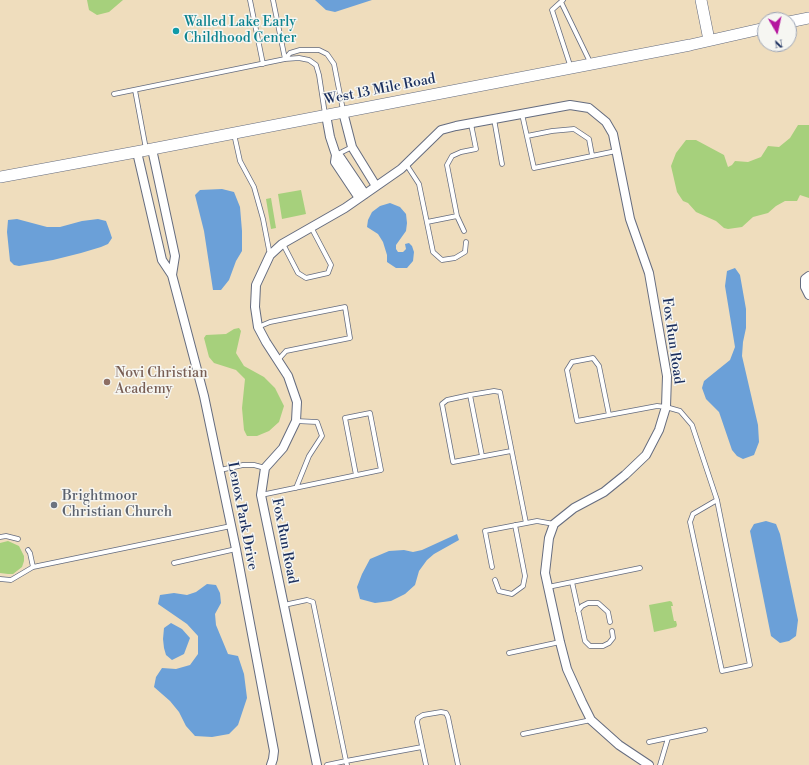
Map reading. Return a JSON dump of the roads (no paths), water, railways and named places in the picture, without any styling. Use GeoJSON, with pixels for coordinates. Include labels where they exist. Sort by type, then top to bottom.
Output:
{"type":"FeatureCollection","features":[{"type":"Feature","properties":{"kind":"street"},"geometry":{"type":"LineString","coordinates":[[701,0],[709,40]]}},
{"type":"Feature","properties":{"kind":"street"},"geometry":{"type":"LineString","coordinates":[[797,20],[809,18]]}},
{"type":"Feature","properties":{"kind":"street","name":"West 13 Mile Road"},"geometry":{"type":"LineString","coordinates":[[0,177],[571,68],[757,30]]}},
{"type":"Feature","properties":{"kind":"street","name":"Fox Run Road"},"geometry":{"type":"LineString","coordinates":[[318,765],[261,495],[265,468],[283,448],[296,421],[297,402],[288,376],[258,327],[255,307],[256,285],[270,255],[282,244],[362,196],[406,164],[442,130],[570,105],[589,108],[606,122],[613,134],[630,219],[649,273],[667,376],[666,407],[659,430],[646,454],[625,475],[604,492],[574,508],[554,524]]}},
{"type":"Feature","properties":{"kind":"street"},"geometry":{"type":"LineString","coordinates":[[343,112],[352,147],[376,186]]}},
{"type":"Feature","properties":{"kind":"street"},"geometry":{"type":"LineString","coordinates":[[326,115],[330,137],[336,155],[335,162],[362,196]]}},
{"type":"Feature","properties":{"kind":"street","name":"Lenox Park Drive"},"geometry":{"type":"LineString","coordinates":[[145,150],[164,203],[175,256],[172,275]]}},
{"type":"Feature","properties":{"kind":"street","name":"Lenox Park Drive"},"geometry":{"type":"LineString","coordinates":[[145,150],[150,206],[162,260],[172,275],[204,396],[236,549],[274,751],[271,765]]}},
{"type":"Feature","properties":{"kind":"street"},"geometry":{"type":"LineString","coordinates":[[150,206],[164,203]]}},
{"type":"Feature","properties":{"kind":"street"},"geometry":{"type":"LineString","coordinates":[[809,276],[805,279],[805,287],[809,296]]}},
{"type":"Feature","properties":{"kind":"street"},"geometry":{"type":"LineString","coordinates":[[554,524],[549,538],[544,573],[567,669],[591,720],[619,745],[649,765]]}},
{"type":"Feature","properties":{"kind":"lane"},"geometry":{"type":"LineString","coordinates":[[250,0],[263,64]]}},
{"type":"Feature","properties":{"kind":"lane"},"geometry":{"type":"LineString","coordinates":[[273,0],[285,59]]}},
{"type":"Feature","properties":{"kind":"lane"},"geometry":{"type":"LineString","coordinates":[[571,68],[552,10],[562,1],[591,64]]}},
{"type":"Feature","properties":{"kind":"lane"},"geometry":{"type":"LineString","coordinates":[[285,59],[290,53],[300,50],[319,50],[327,54],[334,64],[343,112]]}},
{"type":"Feature","properties":{"kind":"lane"},"geometry":{"type":"LineString","coordinates":[[114,94],[285,59],[299,58],[310,60],[316,65],[326,115]]}},
{"type":"Feature","properties":{"kind":"lane"},"geometry":{"type":"LineString","coordinates":[[135,90],[145,150]]}},
{"type":"Feature","properties":{"kind":"lane"},"geometry":{"type":"LineString","coordinates":[[522,114],[534,168],[617,151]]}},
{"type":"Feature","properties":{"kind":"lane"},"geometry":{"type":"LineString","coordinates":[[494,119],[502,164]]}},
{"type":"Feature","properties":{"kind":"lane"},"geometry":{"type":"LineString","coordinates":[[464,231],[457,216],[447,165],[452,156],[461,152],[476,149],[471,124]]}},
{"type":"Feature","properties":{"kind":"lane"},"geometry":{"type":"LineString","coordinates":[[527,136],[552,131],[574,129],[589,139],[592,156]]}},
{"type":"Feature","properties":{"kind":"lane"},"geometry":{"type":"LineString","coordinates":[[234,133],[240,161],[254,187],[263,219],[270,255]]}},
{"type":"Feature","properties":{"kind":"lane"},"geometry":{"type":"LineString","coordinates":[[336,155],[352,147]]}},
{"type":"Feature","properties":{"kind":"lane"},"geometry":{"type":"LineString","coordinates":[[406,164],[419,184],[433,252],[442,260],[455,258],[465,252],[466,242]]}},
{"type":"Feature","properties":{"kind":"lane"},"geometry":{"type":"LineString","coordinates":[[427,222],[457,216]]}},
{"type":"Feature","properties":{"kind":"lane"},"geometry":{"type":"LineString","coordinates":[[282,244],[298,273],[306,278],[328,273],[331,265],[310,227]]}},
{"type":"Feature","properties":{"kind":"lane"},"geometry":{"type":"LineString","coordinates":[[258,327],[270,322],[345,307],[350,338],[286,351],[278,361]]}},
{"type":"Feature","properties":{"kind":"lane"},"geometry":{"type":"LineString","coordinates":[[609,415],[599,366],[593,358],[572,362],[566,370],[577,421],[609,415],[657,406],[680,411],[692,425],[717,500],[750,665],[722,671],[690,522],[693,514],[717,500]]}},
{"type":"Feature","properties":{"kind":"lane"},"geometry":{"type":"LineString","coordinates":[[511,451],[453,462],[442,404],[447,400],[470,395],[494,391],[500,392],[526,523]]}},
{"type":"Feature","properties":{"kind":"lane"},"geometry":{"type":"LineString","coordinates":[[470,395],[482,456]]}},
{"type":"Feature","properties":{"kind":"lane"},"geometry":{"type":"LineString","coordinates":[[261,495],[381,470],[370,414],[345,418],[356,475]]}},
{"type":"Feature","properties":{"kind":"lane"},"geometry":{"type":"LineString","coordinates":[[296,421],[317,422],[322,436],[309,456],[296,488]]}},
{"type":"Feature","properties":{"kind":"lane"},"geometry":{"type":"LineString","coordinates":[[219,470],[243,465],[254,465],[265,468]]}},
{"type":"Feature","properties":{"kind":"lane"},"geometry":{"type":"LineString","coordinates":[[492,567],[485,531],[537,520],[554,524]]}},
{"type":"Feature","properties":{"kind":"lane"},"geometry":{"type":"LineString","coordinates":[[495,580],[499,591],[512,594],[523,586],[525,576],[515,525]]}},
{"type":"Feature","properties":{"kind":"lane"},"geometry":{"type":"LineString","coordinates":[[0,579],[12,580],[33,567],[231,526]]}},
{"type":"Feature","properties":{"kind":"lane"},"geometry":{"type":"LineString","coordinates":[[0,537],[6,536],[18,540]]}},
{"type":"Feature","properties":{"kind":"lane"},"geometry":{"type":"LineString","coordinates":[[174,563],[236,549]]}},
{"type":"Feature","properties":{"kind":"lane"},"geometry":{"type":"LineString","coordinates":[[28,550],[33,567]]}},
{"type":"Feature","properties":{"kind":"lane"},"geometry":{"type":"LineString","coordinates":[[548,587],[640,568]]}},
{"type":"Feature","properties":{"kind":"lane"},"geometry":{"type":"LineString","coordinates":[[572,582],[585,641],[590,646],[603,646],[609,643],[612,638],[612,632]]}},
{"type":"Feature","properties":{"kind":"lane"},"geometry":{"type":"LineString","coordinates":[[284,604],[307,600],[313,602],[346,763]]}},
{"type":"Feature","properties":{"kind":"lane"},"geometry":{"type":"LineString","coordinates":[[578,611],[582,606],[588,603],[598,603],[608,612],[610,622]]}},
{"type":"Feature","properties":{"kind":"lane"},"geometry":{"type":"LineString","coordinates":[[509,653],[560,642]]}},
{"type":"Feature","properties":{"kind":"lane"},"geometry":{"type":"LineString","coordinates":[[426,765],[417,722],[418,718],[423,715],[441,712],[446,713],[448,717],[458,765]]}},
{"type":"Feature","properties":{"kind":"lane"},"geometry":{"type":"LineString","coordinates":[[522,734],[591,720]]}},
{"type":"Feature","properties":{"kind":"lane"},"geometry":{"type":"LineString","coordinates":[[649,742],[705,730]]}},
{"type":"Feature","properties":{"kind":"lane"},"geometry":{"type":"LineString","coordinates":[[660,765],[668,738]]}},
{"type":"Feature","properties":{"kind":"lane"},"geometry":{"type":"LineString","coordinates":[[327,765],[346,763],[422,747]]}},
{"type":"Feature","properties":{"kind":"water"},"geometry":{"type":"Polygon","coordinates":[[[315,0],[372,0],[335,12],[326,10],[315,0]]]}},
{"type":"Feature","properties":{"kind":"water"},"geometry":{"type":"Polygon","coordinates":[[[222,189],[234,192],[240,207],[242,251],[236,261],[229,280],[221,290],[213,290],[204,231],[195,195],[200,190],[222,189]]]}},
{"type":"Feature","properties":{"kind":"water"},"geometry":{"type":"Polygon","coordinates":[[[390,203],[400,207],[406,214],[406,231],[396,245],[396,249],[398,252],[403,252],[406,249],[405,244],[409,243],[412,246],[414,252],[413,261],[407,268],[396,268],[387,262],[387,255],[383,242],[378,234],[367,227],[368,220],[372,212],[380,206],[390,203]]]}},
{"type":"Feature","properties":{"kind":"water"},"geometry":{"type":"Polygon","coordinates":[[[17,219],[47,227],[60,227],[82,221],[98,219],[106,221],[112,238],[108,244],[81,253],[53,260],[19,266],[14,265],[10,261],[7,232],[8,220],[17,219]]]}},
{"type":"Feature","properties":{"kind":"water"},"geometry":{"type":"Polygon","coordinates":[[[735,268],[740,275],[746,309],[746,328],[742,356],[758,425],[759,442],[754,455],[743,459],[737,456],[732,450],[719,412],[706,399],[702,388],[704,381],[730,360],[735,347],[725,286],[727,271],[735,268]]]}},
{"type":"Feature","properties":{"kind":"water"},"geometry":{"type":"Polygon","coordinates":[[[766,521],[776,524],[780,534],[798,620],[796,636],[789,641],[780,643],[771,636],[750,531],[754,524],[766,521]]]}},
{"type":"Feature","properties":{"kind":"water"},"geometry":{"type":"Polygon","coordinates":[[[457,534],[459,540],[434,554],[427,560],[419,571],[415,585],[405,594],[391,601],[375,603],[360,599],[357,587],[370,559],[389,551],[404,550],[413,552],[422,550],[457,534]]]}},
{"type":"Feature","properties":{"kind":"water"},"geometry":{"type":"Polygon","coordinates":[[[207,584],[216,585],[220,593],[221,603],[215,614],[216,625],[228,654],[238,656],[244,674],[247,698],[238,725],[229,734],[212,737],[195,736],[186,726],[179,712],[170,701],[154,687],[156,677],[162,668],[176,669],[190,665],[198,654],[198,636],[187,624],[158,604],[160,595],[174,593],[187,595],[196,592],[207,584]]]}},
{"type":"Feature","properties":{"kind":"water"},"geometry":{"type":"Polygon","coordinates":[[[171,623],[182,629],[190,638],[184,654],[172,660],[166,655],[163,639],[164,628],[171,623]]]}},
{"type":"Feature","properties":{"kind":"place","name":"Walled Lake Early Childhood Center"},"geometry":{"type":"Point","coordinates":[176,31]}},
{"type":"Feature","properties":{"kind":"place","name":"Novi Christian Academy"},"geometry":{"type":"Point","coordinates":[107,382]}},
{"type":"Feature","properties":{"kind":"place","name":"Brightmoor Christian Church"},"geometry":{"type":"Point","coordinates":[54,505]}}]}
